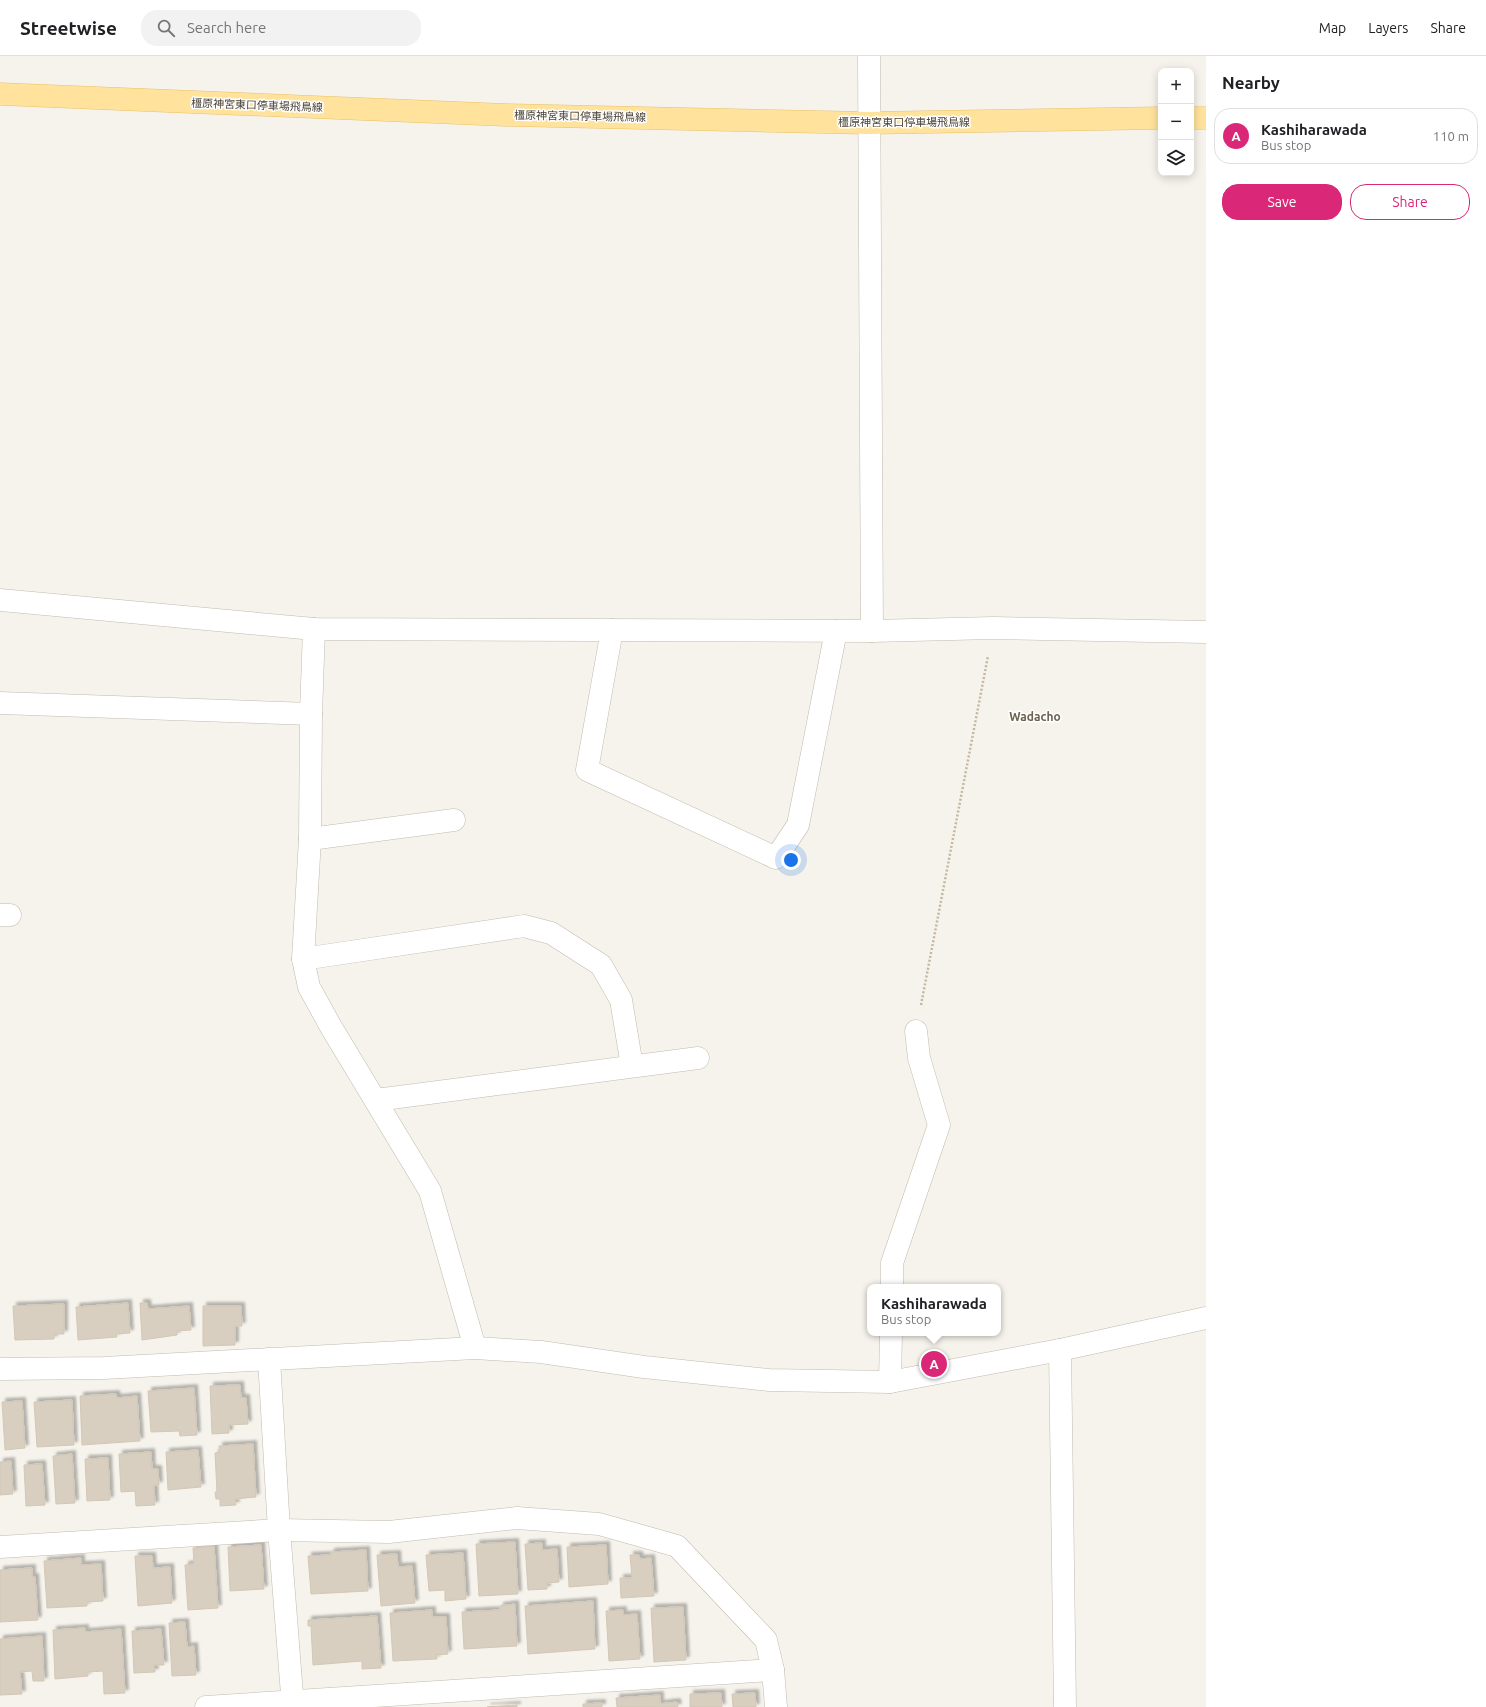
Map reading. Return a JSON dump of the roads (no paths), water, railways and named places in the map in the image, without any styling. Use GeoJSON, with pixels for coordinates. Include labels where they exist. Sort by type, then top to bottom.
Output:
{"type":"FeatureCollection","features":[{"type":"Feature","properties":{"kind":"main road","name":"橿原神宮東口停車場飛鳥線"},"geometry":{"type":"LineString","coordinates":[[0,94],[506,115],[868,123],[1158,118]]}},
{"type":"Feature","properties":{"kind":"main road"},"geometry":{"type":"LineString","coordinates":[[1194,118],[1206,118]]}},
{"type":"Feature","properties":{"kind":"street"},"geometry":{"type":"LineString","coordinates":[[869,56],[868,123],[872,631]]}},
{"type":"Feature","properties":{"kind":"street"},"geometry":{"type":"LineString","coordinates":[[0,600],[314,629],[872,631],[993,628],[1206,632]]}},
{"type":"Feature","properties":{"kind":"street"},"geometry":{"type":"LineString","coordinates":[[314,629],[311,714],[310,839],[303,959],[309,986],[331,1027],[430,1191],[475,1348]]}},
{"type":"Feature","properties":{"kind":"street"},"geometry":{"type":"LineString","coordinates":[[612,630],[587,770],[776,858],[798,825],[836,631]]}},
{"type":"Feature","properties":{"kind":"street"},"geometry":{"type":"LineString","coordinates":[[0,703],[311,714]]}},
{"type":"Feature","properties":{"kind":"street"},"geometry":{"type":"LineString","coordinates":[[310,839],[454,820]]}},
{"type":"Feature","properties":{"kind":"street"},"geometry":{"type":"LineString","coordinates":[[303,959],[524,926],[550,934],[601,965],[621,1000],[632,1066]]}},
{"type":"Feature","properties":{"kind":"street"},"geometry":{"type":"LineString","coordinates":[[892,1284],[892,1263],[939,1125],[919,1058],[916,1032]]}},
{"type":"Feature","properties":{"kind":"street"},"geometry":{"type":"LineString","coordinates":[[376,1100],[698,1058]]}},
{"type":"Feature","properties":{"kind":"street"},"geometry":{"type":"LineString","coordinates":[[0,1369],[104,1368],[475,1348],[541,1352],[644,1367],[769,1380],[890,1382],[1060,1350],[1206,1318]]}},
{"type":"Feature","properties":{"kind":"street"},"geometry":{"type":"LineString","coordinates":[[890,1382],[891,1336]]}},
{"type":"Feature","properties":{"kind":"street"},"geometry":{"type":"LineString","coordinates":[[1060,1350],[1065,1707]]}},
{"type":"Feature","properties":{"kind":"street"},"geometry":{"type":"LineString","coordinates":[[269,1359],[279,1530],[293,1704]]}},
{"type":"Feature","properties":{"kind":"street"},"geometry":{"type":"LineString","coordinates":[[0,1547],[279,1530],[389,1532],[517,1518],[599,1524],[676,1546],[766,1640],[773,1670],[776,1707]]}},
{"type":"Feature","properties":{"kind":"street"},"geometry":{"type":"LineString","coordinates":[[206,1707],[293,1704],[773,1670]]}},
{"type":"Feature","properties":{"kind":"place","name":"Kashiharawada"},"geometry":{"type":"Point","coordinates":[934,1364]}},
{"type":"Feature","properties":{"kind":"district","name":"Wadacho"},"geometry":{"type":"Point","coordinates":[1035,717]}}]}
